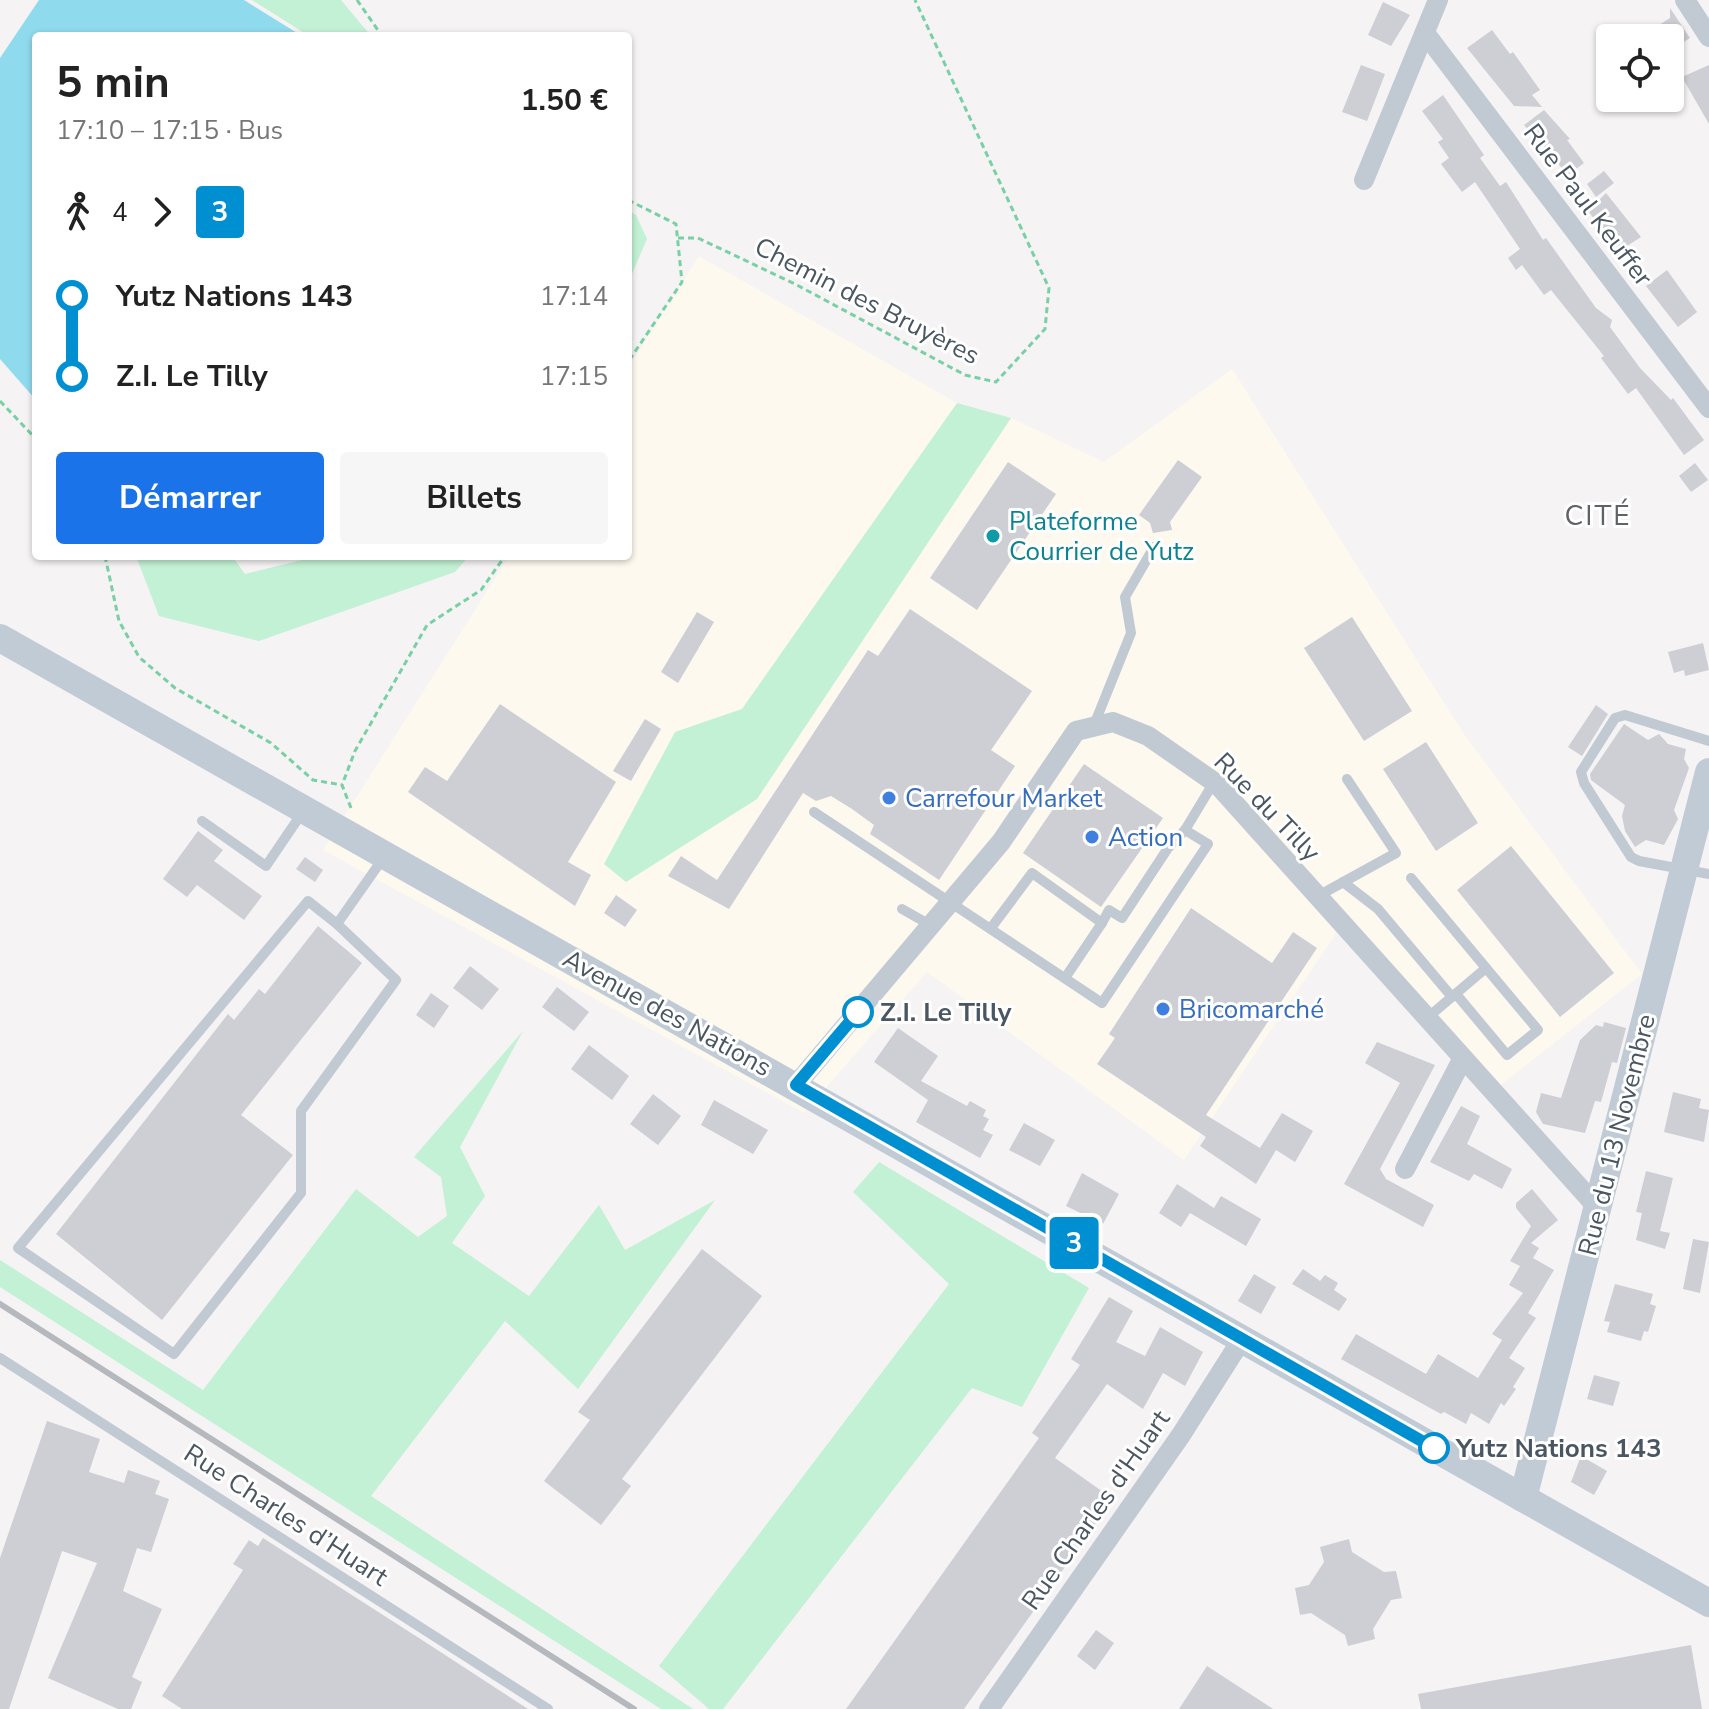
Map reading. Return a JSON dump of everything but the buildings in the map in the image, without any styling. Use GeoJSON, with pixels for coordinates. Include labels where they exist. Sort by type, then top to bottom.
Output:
{"type":"FeatureCollection","features":[{"type":"Feature","properties":{"kind":"main road","name":"Avenue des Nations"},"geometry":{"type":"LineString","coordinates":[[0,638],[1709,1603]]}},
{"type":"Feature","properties":{"kind":"main road","name":"Rue du 13 Novembre"},"geometry":{"type":"LineString","coordinates":[[1523,1498],[1662,955],[1697,870],[1709,772]]}},
{"type":"Feature","properties":{"kind":"street"},"geometry":{"type":"LineString","coordinates":[[1364,180],[1438,0]]}},
{"type":"Feature","properties":{"kind":"street"},"geometry":{"type":"LineString","coordinates":[[1685,0],[1709,37]]}},
{"type":"Feature","properties":{"kind":"street","name":"Rue Paul Keuffer"},"geometry":{"type":"LineString","coordinates":[[1425,33],[1709,408]]}},
{"type":"Feature","properties":{"kind":"street","name":"Rue du Tilly"},"geometry":{"type":"LineString","coordinates":[[1093,727],[1113,722],[1148,736],[1214,782],[1598,1208]]}},
{"type":"Feature","properties":{"kind":"street"},"geometry":{"type":"LineString","coordinates":[[796,1085],[1001,842],[1076,731],[1093,727]]}},
{"type":"Feature","properties":{"kind":"street"},"geometry":{"type":"LineString","coordinates":[[1405,1169],[1463,1058]]}},
{"type":"Feature","properties":{"kind":"street","name":"Rue Charles d'Huart"},"geometry":{"type":"LineString","coordinates":[[989,1709],[1181,1435],[1242,1339]]}},
{"type":"Feature","properties":{"kind":"lane"},"geometry":{"type":"LineString","coordinates":[[1093,727],[1131,633],[1125,597],[1154,547]]}},
{"type":"Feature","properties":{"kind":"lane"},"geometry":{"type":"LineString","coordinates":[[1697,870],[1631,857],[1584,783],[1581,772],[1615,718],[1625,715],[1709,741]]}},
{"type":"Feature","properties":{"kind":"lane"},"geometry":{"type":"LineString","coordinates":[[1318,896],[1396,853],[1347,779]]}},
{"type":"Feature","properties":{"kind":"lane"},"geometry":{"type":"LineString","coordinates":[[1065,978],[1109,910],[1122,918],[1168,848],[1185,830],[1214,782]]}},
{"type":"Feature","properties":{"kind":"lane"},"geometry":{"type":"LineString","coordinates":[[202,821],[266,866],[305,809]]}},
{"type":"Feature","properties":{"kind":"lane"},"geometry":{"type":"LineString","coordinates":[[814,812],[1102,1003],[1208,844],[1185,830]]}},
{"type":"Feature","properties":{"kind":"lane"},"geometry":{"type":"LineString","coordinates":[[337,924],[386,855]]}},
{"type":"Feature","properties":{"kind":"lane"},"geometry":{"type":"LineString","coordinates":[[991,928],[1032,873],[1102,923]]}},
{"type":"Feature","properties":{"kind":"lane"},"geometry":{"type":"LineString","coordinates":[[1343,882],[1378,909],[1507,1055],[1538,1030],[1411,878]]}},
{"type":"Feature","properties":{"kind":"lane"},"geometry":{"type":"LineString","coordinates":[[308,901],[337,924],[396,980],[301,1111],[301,1193],[174,1354],[18,1248],[308,901]]}},
{"type":"Feature","properties":{"kind":"lane"},"geometry":{"type":"LineString","coordinates":[[902,909],[932,926]]}},
{"type":"Feature","properties":{"kind":"lane"},"geometry":{"type":"LineString","coordinates":[[1427,1018],[1486,968]]}},
{"type":"Feature","properties":{"kind":"lane","name":"Rue Charles d’Huart"},"geometry":{"type":"LineString","coordinates":[[0,1358],[548,1709]]}},
{"type":"Feature","properties":{"kind":"path"},"geometry":{"type":"LineString","coordinates":[[357,0],[379,32]]}},
{"type":"Feature","properties":{"kind":"path","name":"Chemin des Bruyères"},"geometry":{"type":"LineString","coordinates":[[678,238],[698,238],[795,284],[965,375],[996,382],[1029,351],[1045,329],[1049,288],[915,0]]}},
{"type":"Feature","properties":{"kind":"path"},"geometry":{"type":"LineString","coordinates":[[632,202],[676,224],[682,282],[632,356]]}},
{"type":"Feature","properties":{"kind":"path"},"geometry":{"type":"LineString","coordinates":[[0,401],[32,435]]}},
{"type":"Feature","properties":{"kind":"path"},"geometry":{"type":"LineString","coordinates":[[106,560],[119,621],[139,657],[175,688],[271,743],[313,780],[342,785]]}},
{"type":"Feature","properties":{"kind":"path"},"geometry":{"type":"LineString","coordinates":[[347,833],[355,819],[342,785],[355,751],[427,625],[481,590],[502,560]]}},
{"type":"Feature","properties":{"kind":"shaded area"},"geometry":{"type":"Polygon","coordinates":[[[699,256],[957,403],[742,709],[675,732],[757,799],[1011,418],[1104,462],[1232,369],[1464,734],[1642,974],[1493,1091],[1345,920],[1184,1160],[927,972],[804,1113],[323,850],[506,560],[632,560],[632,362],[699,256]]]}},
{"type":"Feature","properties":{"kind":"green space"},"geometry":{"type":"Polygon","coordinates":[[[252,0],[341,0],[368,32],[303,32],[252,0]]]}},
{"type":"Feature","properties":{"kind":"green space"},"geometry":{"type":"Polygon","coordinates":[[[632,212],[647,239],[632,274],[632,212]]]}},
{"type":"Feature","properties":{"kind":"green space"},"geometry":{"type":"Polygon","coordinates":[[[957,403],[1011,418],[757,799],[626,882],[604,864],[675,732],[742,709],[957,403]]]}},
{"type":"Feature","properties":{"kind":"green space"},"geometry":{"type":"Polygon","coordinates":[[[138,560],[235,560],[245,574],[302,560],[466,560],[455,572],[259,641],[159,616],[138,560]]]}},
{"type":"Feature","properties":{"kind":"green space"},"geometry":{"type":"Polygon","coordinates":[[[523,1031],[460,1147],[485,1196],[452,1243],[529,1296],[599,1205],[625,1250],[715,1200],[578,1389],[505,1321],[371,1496],[693,1709],[661,1709],[0,1287],[0,1260],[203,1390],[356,1189],[418,1237],[447,1216],[441,1177],[414,1157],[523,1031]]]}},
{"type":"Feature","properties":{"kind":"green space"},"geometry":{"type":"Polygon","coordinates":[[[879,1162],[1089,1288],[1022,1407],[972,1388],[723,1709],[709,1709],[659,1666],[949,1284],[853,1192],[879,1162]]]}},
{"type":"Feature","properties":{"kind":"water"},"geometry":{"type":"Polygon","coordinates":[[[39,0],[244,0],[296,32],[32,32],[32,395],[0,359],[0,58],[39,0]]]}},
{"type":"Feature","properties":{"kind":"railway"},"geometry":{"type":"LineString","coordinates":[[0,1304],[634,1709]]}},
{"type":"Feature","properties":{"kind":"bus line","name":"3"},"geometry":{"type":"LineString","coordinates":[[858,1012],[796,1085],[1434,1448]]}},
{"type":"Feature","properties":{"kind":"place","name":"Plateforme Courrier de Yutz"},"geometry":{"type":"Point","coordinates":[993,536]}},
{"type":"Feature","properties":{"kind":"place","name":"Carrefour Market"},"geometry":{"type":"Point","coordinates":[889,798]}},
{"type":"Feature","properties":{"kind":"place","name":"Action"},"geometry":{"type":"Point","coordinates":[1092,837]}},
{"type":"Feature","properties":{"kind":"place","name":"Bricomarché"},"geometry":{"type":"Point","coordinates":[1163,1009]}},
{"type":"Feature","properties":{"kind":"place","name":"Z.I. Le Tilly"},"geometry":{"type":"Point","coordinates":[858,1012]}},
{"type":"Feature","properties":{"kind":"place","name":"Yutz Nations 143"},"geometry":{"type":"Point","coordinates":[1434,1448]}},
{"type":"Feature","properties":{"kind":"district","name":"CITÉ"},"geometry":{"type":"Point","coordinates":[1598,516]}}]}
